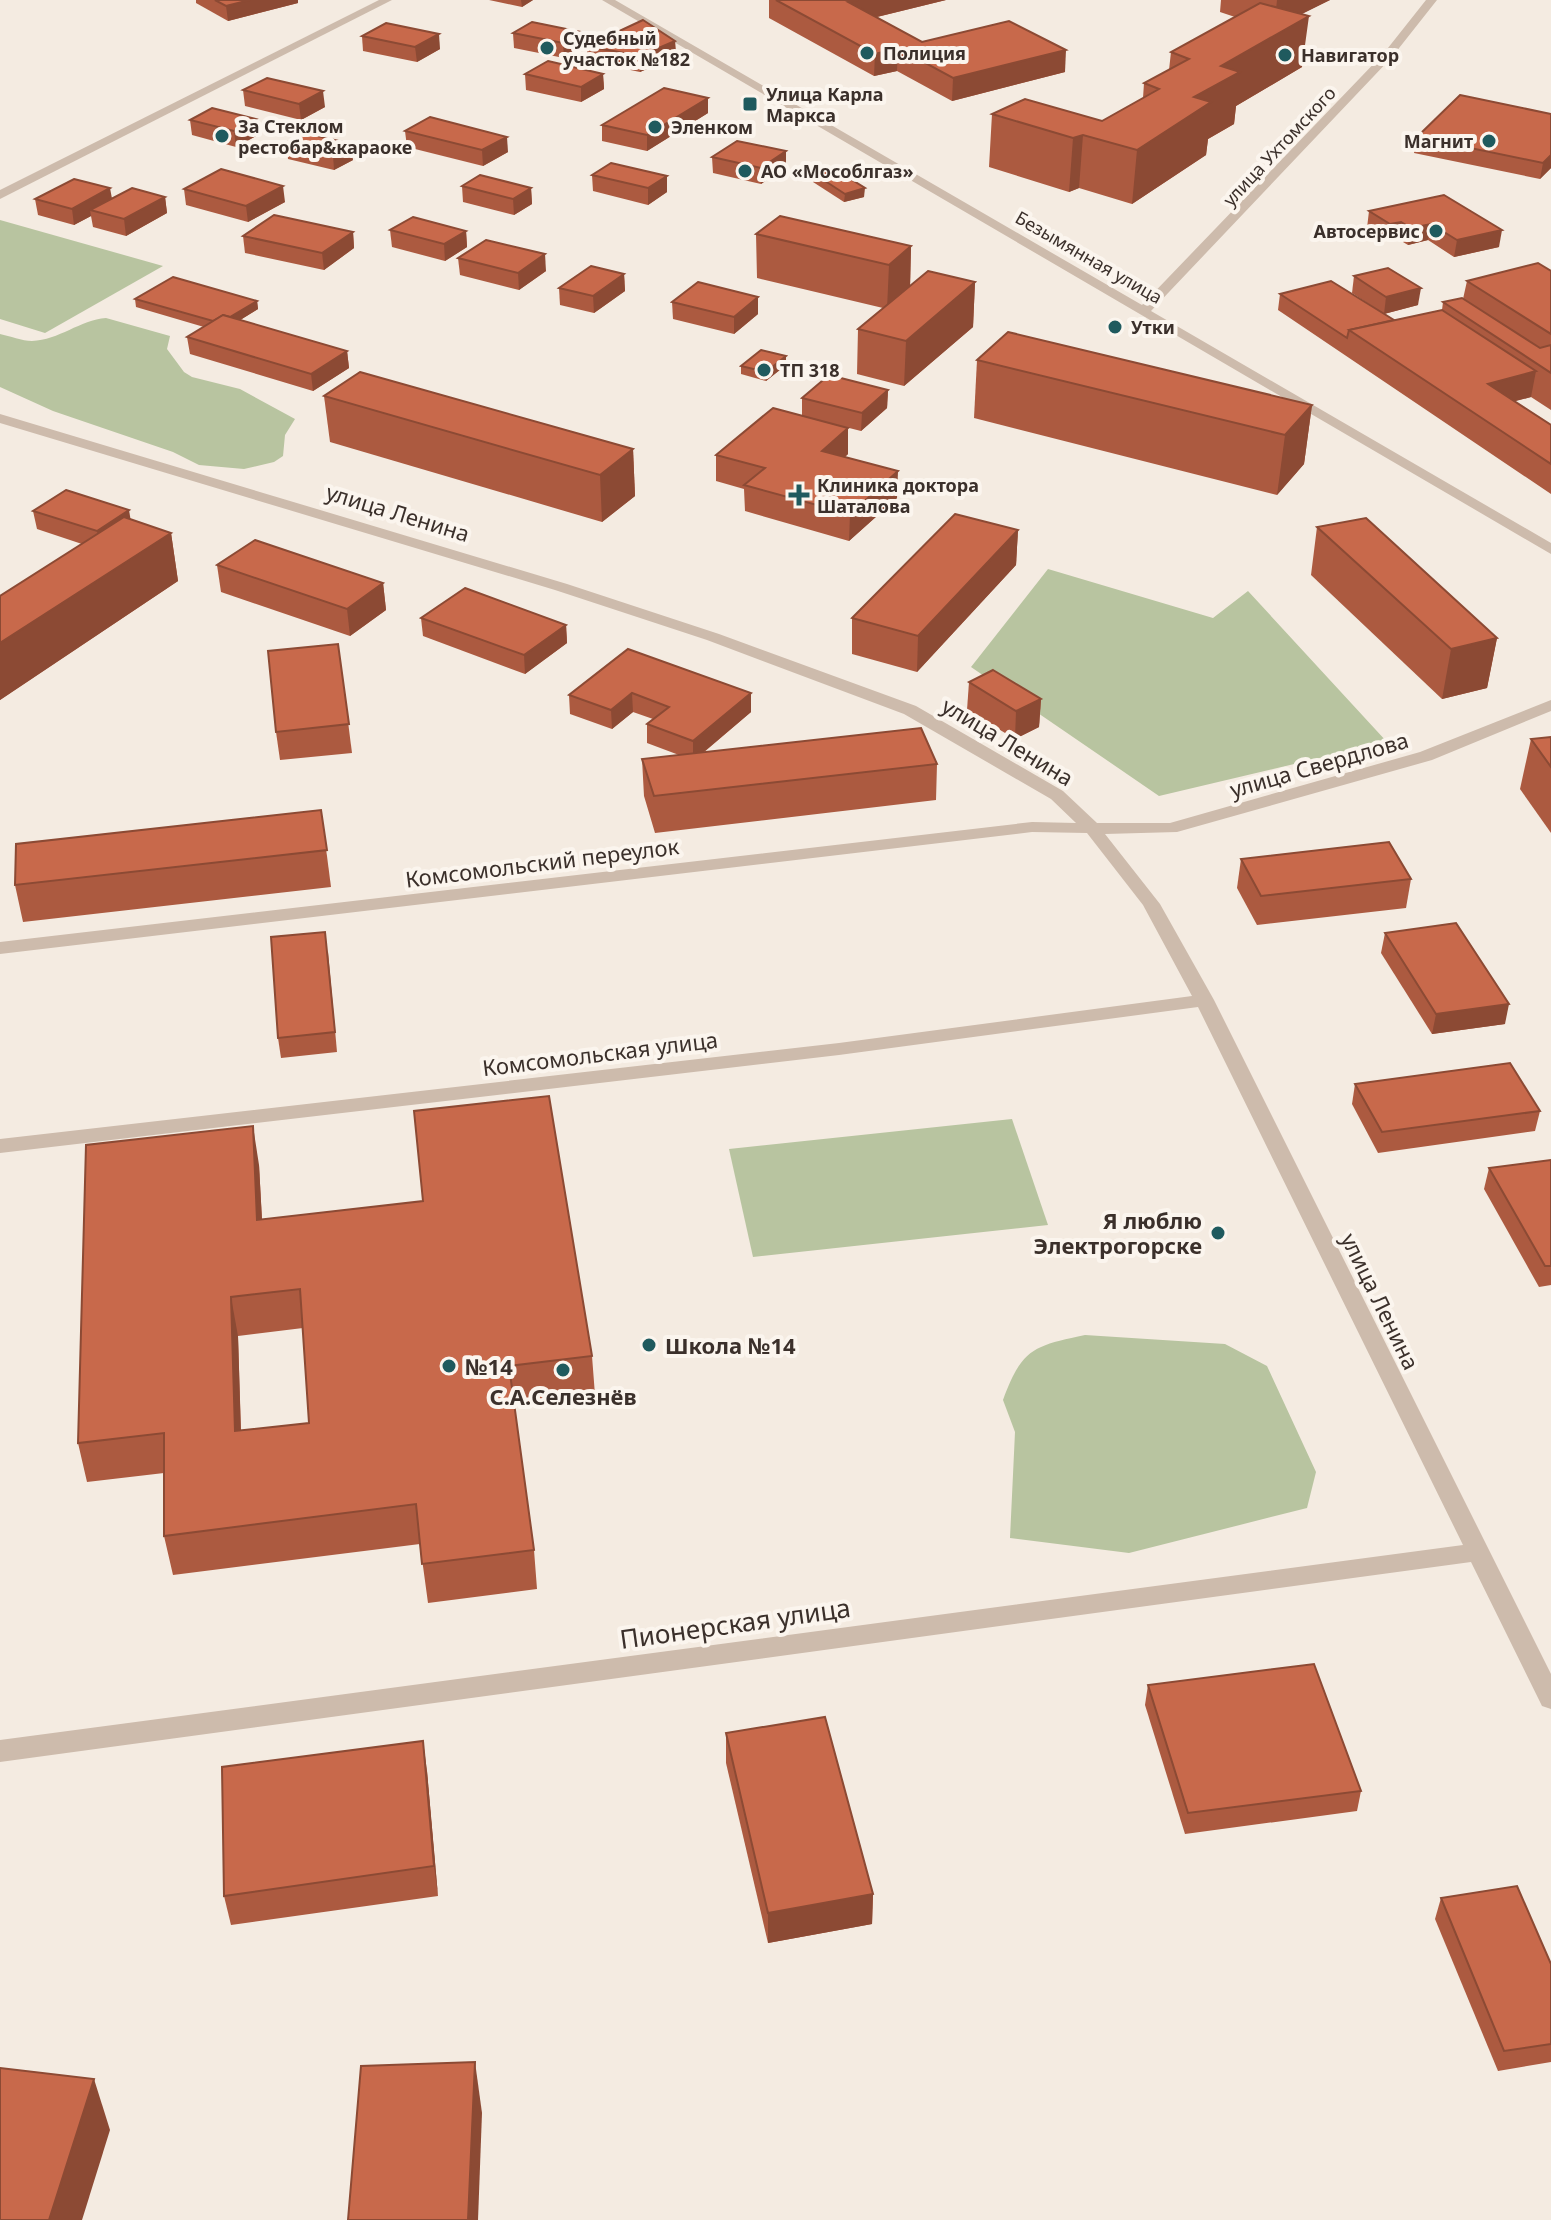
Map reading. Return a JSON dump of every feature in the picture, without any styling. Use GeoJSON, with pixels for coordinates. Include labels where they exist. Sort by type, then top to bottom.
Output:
{"type":"FeatureCollection","features":[{"type":"Feature","properties":{"kind":"street"},"geometry":{"type":"LineString","coordinates":[[0,195],[387,0]]}},
{"type":"Feature","properties":{"kind":"street","name":"Безымянная улица"},"geometry":{"type":"LineString","coordinates":[[607,0],[1145,310],[1551,549]]}},
{"type":"Feature","properties":{"kind":"street","name":"улица Ухтомского"},"geometry":{"type":"LineString","coordinates":[[1145,310],[1388,55],[1432,0]]}},
{"type":"Feature","properties":{"kind":"street","name":"улица Ленина"},"geometry":{"type":"LineString","coordinates":[[0,418],[561,587],[713,637],[910,710],[1057,795],[1090,826],[1151,904],[1204,1000],[1551,1699]]}},
{"type":"Feature","properties":{"kind":"street","name":"улица Свердлова"},"geometry":{"type":"LineString","coordinates":[[1090,826],[1135,831],[1171,828],[1426,756],[1551,705]]}},
{"type":"Feature","properties":{"kind":"street","name":"Комсомольский переулок"},"geometry":{"type":"LineString","coordinates":[[0,948],[1032,827],[1090,826]]}},
{"type":"Feature","properties":{"kind":"street","name":"Комсомольская улица"},"geometry":{"type":"LineString","coordinates":[[0,1146],[839,1049],[1204,1000]]}},
{"type":"Feature","properties":{"kind":"street","name":"Пионерская улица"},"geometry":{"type":"LineString","coordinates":[[0,1751],[1478,1552]]}},
{"type":"Feature","properties":{"kind":"green space"},"geometry":{"type":"Polygon","coordinates":[[[0,220],[163,266],[45,333],[0,319],[0,220]]]}},
{"type":"Feature","properties":{"kind":"green space"},"geometry":{"type":"Polygon","coordinates":[[[106,318],[170,336],[167,349],[184,372],[192,377],[240,389],[295,419],[285,435],[283,456],[274,462],[244,469],[199,465],[173,452],[53,411],[0,387],[0,334],[28,341],[42,340],[106,318]]]}},
{"type":"Feature","properties":{"kind":"green space"},"geometry":{"type":"Polygon","coordinates":[[[1048,569],[1213,618],[1248,591],[1387,742],[1159,796],[971,667],[1048,569]]]}},
{"type":"Feature","properties":{"kind":"green space"},"geometry":{"type":"Polygon","coordinates":[[[1012,1119],[1048,1225],[753,1257],[729,1149],[1012,1119]]]}},
{"type":"Feature","properties":{"kind":"green space"},"geometry":{"type":"Polygon","coordinates":[[[1085,1335],[1225,1344],[1267,1366],[1316,1472],[1307,1508],[1129,1553],[1010,1538],[1015,1432],[1003,1400],[1017,1369],[1032,1352],[1053,1342],[1085,1335]]]}},
{"type":"Feature","properties":{"kind":"building"},"geometry":{"type":"Polygon","coordinates":[[[215,0],[250,0],[226,6],[215,0]]]}},
{"type":"Feature","properties":{"kind":"building"},"geometry":{"type":"Polygon","coordinates":[[[776,0],[858,0],[848,2],[922,42],[1009,21],[1066,50],[953,78],[898,48],[875,54],[776,0]]]}},
{"type":"Feature","properties":{"kind":"building"},"geometry":{"type":"Polygon","coordinates":[[[1260,3],[1309,16],[1221,66],[1240,72],[1194,97],[1211,102],[1137,150],[1083,135],[1073,138],[992,114],[1025,99],[1102,121],[1159,89],[1144,83],[1189,59],[1171,52],[1260,3]]]}},
{"type":"Feature","properties":{"kind":"building"},"geometry":{"type":"Polygon","coordinates":[[[643,20],[675,41],[640,56],[587,46],[643,20]]]}},
{"type":"Feature","properties":{"kind":"building"},"geometry":{"type":"Polygon","coordinates":[[[532,22],[581,32],[563,43],[513,33],[532,22]]]}},
{"type":"Feature","properties":{"kind":"building"},"geometry":{"type":"Polygon","coordinates":[[[386,23],[439,34],[415,47],[362,36],[386,23]]]}},
{"type":"Feature","properties":{"kind":"building"},"geometry":{"type":"Polygon","coordinates":[[[548,61],[603,74],[581,87],[525,74],[548,61]]]}},
{"type":"Feature","properties":{"kind":"building"},"geometry":{"type":"Polygon","coordinates":[[[267,78],[323,91],[299,104],[243,90],[267,78]]]}},
{"type":"Feature","properties":{"kind":"building"},"geometry":{"type":"Polygon","coordinates":[[[664,88],[708,98],[647,135],[602,125],[664,88]]]}},
{"type":"Feature","properties":{"kind":"building","name":"Магнит"},"geometry":{"type":"Polygon","coordinates":[[[1460,95],[1551,114],[1551,155],[1543,163],[1417,137],[1460,95]]]}},
{"type":"Feature","properties":{"kind":"building"},"geometry":{"type":"Polygon","coordinates":[[[212,108],[256,119],[234,131],[190,120],[212,108]]]}},
{"type":"Feature","properties":{"kind":"building"},"geometry":{"type":"Polygon","coordinates":[[[430,117],[507,137],[482,150],[405,131],[430,117]]]}},
{"type":"Feature","properties":{"kind":"building"},"geometry":{"type":"Polygon","coordinates":[[[305,133],[351,144],[333,155],[286,143],[305,133]]]}},
{"type":"Feature","properties":{"kind":"building"},"geometry":{"type":"Polygon","coordinates":[[[737,141],[786,151],[761,168],[712,157],[737,141]]]}},
{"type":"Feature","properties":{"kind":"building"},"geometry":{"type":"Polygon","coordinates":[[[611,163],[667,176],[648,188],[592,175],[611,163]]]}},
{"type":"Feature","properties":{"kind":"building"},"geometry":{"type":"Polygon","coordinates":[[[833,168],[865,188],[845,194],[813,173],[833,168]]]}},
{"type":"Feature","properties":{"kind":"building"},"geometry":{"type":"Polygon","coordinates":[[[221,169],[283,186],[246,206],[184,189],[221,169]]]}},
{"type":"Feature","properties":{"kind":"building"},"geometry":{"type":"Polygon","coordinates":[[[480,175],[531,188],[513,199],[462,186],[480,175]]]}},
{"type":"Feature","properties":{"kind":"building"},"geometry":{"type":"Polygon","coordinates":[[[74,179],[110,188],[72,209],[35,199],[74,179]]]}},
{"type":"Feature","properties":{"kind":"building"},"geometry":{"type":"Polygon","coordinates":[[[132,188],[165,197],[124,219],[90,210],[132,188]]]}},
{"type":"Feature","properties":{"kind":"building"},"geometry":{"type":"Polygon","coordinates":[[[1444,195],[1502,230],[1457,240],[1431,224],[1411,228],[1401,222],[1390,224],[1369,211],[1444,195]]]}},
{"type":"Feature","properties":{"kind":"building"},"geometry":{"type":"Polygon","coordinates":[[[274,215],[353,232],[322,253],[243,236],[274,215]]]}},
{"type":"Feature","properties":{"kind":"building"},"geometry":{"type":"Polygon","coordinates":[[[780,216],[911,246],[889,265],[756,234],[780,216]]]}},
{"type":"Feature","properties":{"kind":"building"},"geometry":{"type":"Polygon","coordinates":[[[413,217],[466,231],[444,244],[390,230],[413,217]]]}},
{"type":"Feature","properties":{"kind":"building"},"geometry":{"type":"Polygon","coordinates":[[[486,240],[545,254],[518,273],[458,258],[486,240]]]}},
{"type":"Feature","properties":{"kind":"building"},"geometry":{"type":"Polygon","coordinates":[[[1538,263],[1551,271],[1551,334],[1467,281],[1538,263]]]}},
{"type":"Feature","properties":{"kind":"building"},"geometry":{"type":"Polygon","coordinates":[[[591,266],[624,274],[593,296],[559,288],[591,266]]]}},
{"type":"Feature","properties":{"kind":"building"},"geometry":{"type":"Polygon","coordinates":[[[1388,268],[1421,288],[1386,297],[1354,276],[1388,268]]]}},
{"type":"Feature","properties":{"kind":"building"},"geometry":{"type":"Polygon","coordinates":[[[928,271],[975,282],[906,341],[858,329],[928,271]]]}},
{"type":"Feature","properties":{"kind":"building"},"geometry":{"type":"Polygon","coordinates":[[[173,277],[257,301],[230,317],[223,315],[213,321],[135,299],[173,277]]]}},
{"type":"Feature","properties":{"kind":"building"},"geometry":{"type":"Polygon","coordinates":[[[1331,281],[1394,320],[1349,330],[1347,338],[1280,294],[1331,281]]]}},
{"type":"Feature","properties":{"kind":"building"},"geometry":{"type":"Polygon","coordinates":[[[698,282],[758,297],[734,317],[672,302],[698,282]]]}},
{"type":"Feature","properties":{"kind":"building"},"geometry":{"type":"Polygon","coordinates":[[[1462,298],[1540,348],[1551,345],[1551,373],[1443,302],[1462,298]]]}},
{"type":"Feature","properties":{"kind":"building"},"geometry":{"type":"Polygon","coordinates":[[[1442,310],[1536,371],[1488,384],[1551,425],[1551,464],[1349,330],[1442,310]]]}},
{"type":"Feature","properties":{"kind":"building"},"geometry":{"type":"Polygon","coordinates":[[[223,315],[347,351],[311,374],[187,337],[223,315]]]}},
{"type":"Feature","properties":{"kind":"building"},"geometry":{"type":"Polygon","coordinates":[[[1008,332],[1312,405],[1285,435],[977,360],[1008,332]]]}},
{"type":"Feature","properties":{"kind":"building"},"geometry":{"type":"Polygon","coordinates":[[[761,350],[786,356],[766,372],[741,366],[761,350]]]}},
{"type":"Feature","properties":{"kind":"building"},"geometry":{"type":"Polygon","coordinates":[[[360,372],[633,449],[600,475],[324,396],[360,372]]]}},
{"type":"Feature","properties":{"kind":"building"},"geometry":{"type":"Polygon","coordinates":[[[829,375],[888,390],[862,413],[802,398],[829,375]]]}},
{"type":"Feature","properties":{"kind":"building"},"geometry":{"type":"Polygon","coordinates":[[[773,408],[848,428],[822,451],[898,471],[850,514],[744,485],[765,468],[716,455],[773,408]]]}},
{"type":"Feature","properties":{"kind":"building"},"geometry":{"type":"Polygon","coordinates":[[[66,490],[129,510],[97,531],[33,511],[66,490]]]}},
{"type":"Feature","properties":{"kind":"building"},"geometry":{"type":"Polygon","coordinates":[[[955,514],[1018,530],[918,636],[852,618],[955,514]]]}},
{"type":"Feature","properties":{"kind":"building"},"geometry":{"type":"Polygon","coordinates":[[[124,517],[171,533],[0,643],[0,596],[124,517]]]}},
{"type":"Feature","properties":{"kind":"building"},"geometry":{"type":"Polygon","coordinates":[[[1366,518],[1497,638],[1451,649],[1317,527],[1366,518]]]}},
{"type":"Feature","properties":{"kind":"building"},"geometry":{"type":"Polygon","coordinates":[[[255,540],[383,583],[347,609],[217,565],[255,540]]]}},
{"type":"Feature","properties":{"kind":"building"},"geometry":{"type":"Polygon","coordinates":[[[465,588],[566,625],[524,655],[421,618],[465,588]]]}},
{"type":"Feature","properties":{"kind":"building"},"geometry":{"type":"Polygon","coordinates":[[[338,644],[349,724],[276,732],[268,651],[338,644]]]}},
{"type":"Feature","properties":{"kind":"building"},"geometry":{"type":"Polygon","coordinates":[[[628,649],[751,693],[693,741],[647,724],[669,707],[632,693],[611,710],[569,695],[628,649]]]}},
{"type":"Feature","properties":{"kind":"building"},"geometry":{"type":"Polygon","coordinates":[[[993,670],[1041,699],[1016,711],[969,682],[993,670]]]}},
{"type":"Feature","properties":{"kind":"building"},"geometry":{"type":"Polygon","coordinates":[[[921,728],[937,764],[654,796],[642,759],[921,728]]]}},
{"type":"Feature","properties":{"kind":"building"},"geometry":{"type":"Polygon","coordinates":[[[1551,737],[1551,767],[1531,739],[1551,737]]]}},
{"type":"Feature","properties":{"kind":"building"},"geometry":{"type":"Polygon","coordinates":[[[321,810],[327,850],[15,885],[16,844],[321,810]]]}},
{"type":"Feature","properties":{"kind":"building"},"geometry":{"type":"Polygon","coordinates":[[[1389,842],[1411,879],[1261,896],[1241,859],[1389,842]]]}},
{"type":"Feature","properties":{"kind":"building"},"geometry":{"type":"Polygon","coordinates":[[[1456,923],[1509,1004],[1436,1014],[1385,933],[1456,923]]]}},
{"type":"Feature","properties":{"kind":"building"},"geometry":{"type":"Polygon","coordinates":[[[325,932],[335,1032],[278,1038],[271,937],[325,932]]]}},
{"type":"Feature","properties":{"kind":"building"},"geometry":{"type":"Polygon","coordinates":[[[1510,1063],[1540,1111],[1382,1132],[1355,1084],[1510,1063]]]}},
{"type":"Feature","properties":{"kind":"building","name":"№14"},"geometry":{"type":"Polygon","coordinates":[[[549,1096],[592,1356],[509,1366],[534,1550],[422,1564],[416,1504],[164,1536],[164,1433],[78,1443],[86,1145],[253,1126],[257,1220],[423,1201],[414,1111],[549,1096]],[[300,1289],[231,1297],[235,1431],[309,1423],[300,1289]]]}},
{"type":"Feature","properties":{"kind":"building"},"geometry":{"type":"Polygon","coordinates":[[[1551,1160],[1551,1266],[1545,1266],[1489,1168],[1551,1160]]]}},
{"type":"Feature","properties":{"kind":"building"},"geometry":{"type":"Polygon","coordinates":[[[1314,1664],[1361,1791],[1188,1813],[1148,1685],[1314,1664]]]}},
{"type":"Feature","properties":{"kind":"building"},"geometry":{"type":"Polygon","coordinates":[[[825,1717],[873,1894],[768,1913],[726,1733],[825,1717]]]}},
{"type":"Feature","properties":{"kind":"building"},"geometry":{"type":"Polygon","coordinates":[[[423,1741],[434,1866],[224,1896],[222,1767],[423,1741]]]}},
{"type":"Feature","properties":{"kind":"building"},"geometry":{"type":"Polygon","coordinates":[[[1517,1886],[1551,1964],[1551,2044],[1504,2051],[1441,1898],[1517,1886]]]}},
{"type":"Feature","properties":{"kind":"building"},"geometry":{"type":"Polygon","coordinates":[[[475,2062],[468,2220],[348,2220],[361,2066],[475,2062]]]}},
{"type":"Feature","properties":{"kind":"building"},"geometry":{"type":"Polygon","coordinates":[[[0,2068],[94,2079],[49,2220],[0,2220],[0,2068]]]}},
{"type":"Feature","properties":{"kind":"place","name":"Судебный участок №182"},"geometry":{"type":"Point","coordinates":[547,48]}},
{"type":"Feature","properties":{"kind":"place","name":"Полиция"},"geometry":{"type":"Point","coordinates":[867,53]}},
{"type":"Feature","properties":{"kind":"place","name":"Навигатор"},"geometry":{"type":"Point","coordinates":[1285,55]}},
{"type":"Feature","properties":{"kind":"place","name":"Улица Карла Маркса"},"geometry":{"type":"Point","coordinates":[750,104]}},
{"type":"Feature","properties":{"kind":"place","name":"Эленком"},"geometry":{"type":"Point","coordinates":[655,127]}},
{"type":"Feature","properties":{"kind":"place","name":"За Стеклом рестобар&караоке"},"geometry":{"type":"Point","coordinates":[222,136]}},
{"type":"Feature","properties":{"kind":"place","name":"Магнит"},"geometry":{"type":"Point","coordinates":[1489,141]}},
{"type":"Feature","properties":{"kind":"place","name":"АО «Мособлгаз»"},"geometry":{"type":"Point","coordinates":[745,171]}},
{"type":"Feature","properties":{"kind":"place","name":"Автосервис"},"geometry":{"type":"Point","coordinates":[1436,231]}},
{"type":"Feature","properties":{"kind":"place","name":"Утки"},"geometry":{"type":"Point","coordinates":[1115,327]}},
{"type":"Feature","properties":{"kind":"place","name":"ТП 318"},"geometry":{"type":"Point","coordinates":[764,370]}},
{"type":"Feature","properties":{"kind":"place","name":"Клиника доктора Шаталова"},"geometry":{"type":"Point","coordinates":[799,495]}},
{"type":"Feature","properties":{"kind":"place","name":"Я люблю Электрогорске"},"geometry":{"type":"Point","coordinates":[1218,1233]}},
{"type":"Feature","properties":{"kind":"place","name":"Школа №14"},"geometry":{"type":"Point","coordinates":[649,1345]}},
{"type":"Feature","properties":{"kind":"place","name":"№14"},"geometry":{"type":"Point","coordinates":[449,1366]}},
{"type":"Feature","properties":{"kind":"place","name":"С.А.Селезнёв"},"geometry":{"type":"Point","coordinates":[563,1370]}}]}
